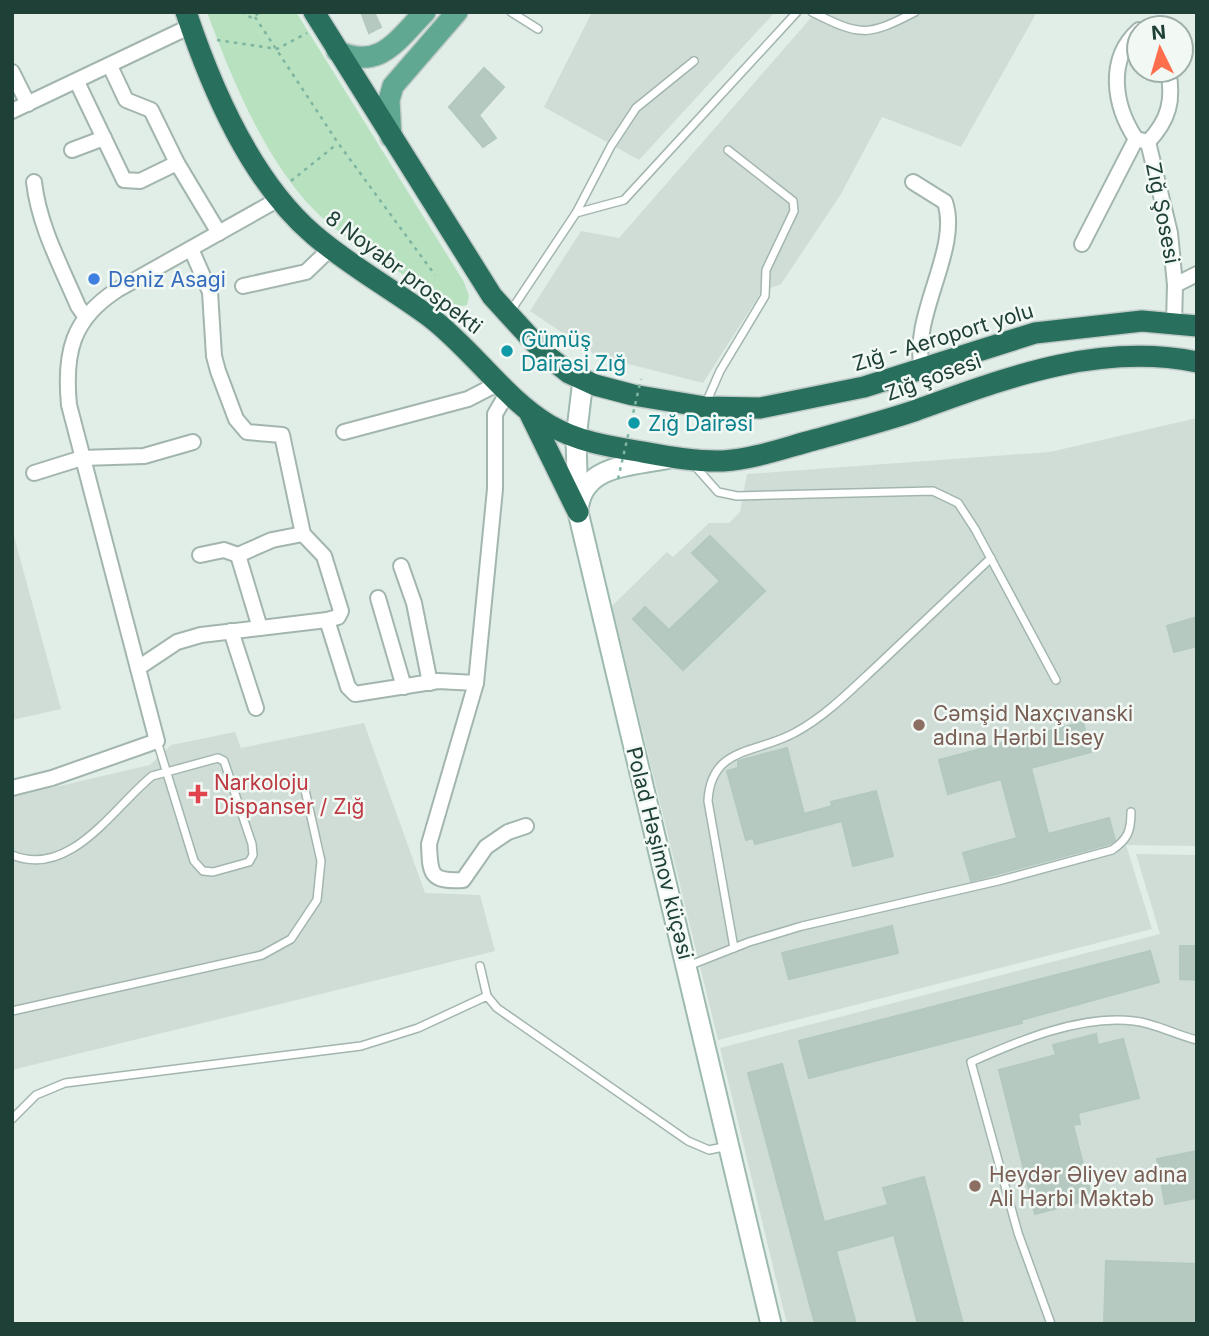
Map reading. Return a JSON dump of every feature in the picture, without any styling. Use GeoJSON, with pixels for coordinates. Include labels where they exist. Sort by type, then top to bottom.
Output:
{"type":"FeatureCollection","features":[{"type":"Feature","properties":{"kind":"highway","name":"8 Noyabr prospekti"},"geometry":{"type":"LineString","coordinates":[[188,17],[233,122],[279,200],[331,248],[443,327],[528,409],[576,438],[680,458]]}},
{"type":"Feature","properties":{"kind":"highway","name":"8 Noyabr prospekti"},"geometry":{"type":"LineString","coordinates":[[311,22],[337,51],[482,282],[507,315],[545,354],[583,380],[633,395],[705,407]]}},
{"type":"Feature","properties":{"kind":"highway","name":"Zığ - Aeroport yolu"},"geometry":{"type":"LineString","coordinates":[[705,407],[748,409],[780,406],[838,394],[1035,333],[1105,323],[1174,323],[1197,326]]}},
{"type":"Feature","properties":{"kind":"highway","name":"Zığ şosesi"},"geometry":{"type":"LineString","coordinates":[[680,458],[725,461],[762,454],[901,415],[996,380],[1044,366],[1144,357],[1197,362]]}},
{"type":"Feature","properties":{"kind":"highway"},"geometry":{"type":"LineString","coordinates":[[528,409],[578,512]]}},
{"type":"Feature","properties":{"kind":"main road"},"geometry":{"type":"LineString","coordinates":[[337,51],[361,58],[382,55],[425,12]]}},
{"type":"Feature","properties":{"kind":"main road"},"geometry":{"type":"LineString","coordinates":[[391,137],[389,100],[393,86],[457,12]]}},
{"type":"Feature","properties":{"kind":"street"},"geometry":{"type":"LineString","coordinates":[[12,111],[110,66],[188,17]]}},
{"type":"Feature","properties":{"kind":"street","name":"Zığ Şosesi"},"geometry":{"type":"LineString","coordinates":[[1125,50],[1119,58],[1117,86],[1127,125],[1142,140],[1170,233],[1175,285],[1174,323]]}},
{"type":"Feature","properties":{"kind":"street"},"geometry":{"type":"LineString","coordinates":[[110,66],[126,100],[150,110],[177,163],[219,233]]}},
{"type":"Feature","properties":{"kind":"street"},"geometry":{"type":"LineString","coordinates":[[12,72],[28,104]]}},
{"type":"Feature","properties":{"kind":"street"},"geometry":{"type":"LineString","coordinates":[[77,82],[124,180],[140,181],[177,163]]}},
{"type":"Feature","properties":{"kind":"street","name":"Zığ Şosesi"},"geometry":{"type":"LineString","coordinates":[[1142,140],[1164,126],[1171,84]]}},
{"type":"Feature","properties":{"kind":"street"},"geometry":{"type":"LineString","coordinates":[[72,150],[104,138]]}},
{"type":"Feature","properties":{"kind":"street"},"geometry":{"type":"LineString","coordinates":[[1082,244],[1142,140]]}},
{"type":"Feature","properties":{"kind":"street","name":"Zığ Şosesi"},"geometry":{"type":"LineString","coordinates":[[913,182],[945,202],[949,231],[919,344],[922,370]]}},
{"type":"Feature","properties":{"kind":"street"},"geometry":{"type":"LineString","coordinates":[[34,183],[37,206],[46,230],[78,306],[85,316]]}},
{"type":"Feature","properties":{"kind":"street"},"geometry":{"type":"LineString","coordinates":[[12,788],[52,778],[157,741],[82,458],[66,382],[70,349],[85,316],[117,290],[279,200]]}},
{"type":"Feature","properties":{"kind":"street"},"geometry":{"type":"LineString","coordinates":[[243,286],[306,272],[331,248]]}},
{"type":"Feature","properties":{"kind":"street"},"geometry":{"type":"LineString","coordinates":[[138,668],[177,642],[231,631],[327,620],[338,617],[341,611],[324,556],[303,534],[282,435],[247,432],[236,419],[214,356],[209,292],[191,249]]}},
{"type":"Feature","properties":{"kind":"street","name":"Zığ Şosesi"},"geometry":{"type":"LineString","coordinates":[[1175,285],[1197,274]]}},
{"type":"Feature","properties":{"kind":"street","name":"Polad Həşimov küçəsi"},"geometry":{"type":"LineString","coordinates":[[583,380],[576,438],[578,512],[771,1324]]}},
{"type":"Feature","properties":{"kind":"street"},"geometry":{"type":"LineString","coordinates":[[344,432],[505,386]]}},
{"type":"Feature","properties":{"kind":"street"},"geometry":{"type":"LineString","coordinates":[[505,386],[495,414],[495,489],[476,683],[429,844],[430,866],[435,877],[443,881],[463,880],[486,847],[508,832],[526,826]]}},
{"type":"Feature","properties":{"kind":"street"},"geometry":{"type":"LineString","coordinates":[[34,473],[82,458],[144,456],[193,442]]}},
{"type":"Feature","properties":{"kind":"street"},"geometry":{"type":"LineString","coordinates":[[578,512],[584,488],[602,472],[680,458]]}},
{"type":"Feature","properties":{"kind":"street"},"geometry":{"type":"LineString","coordinates":[[200,555],[224,550],[238,555],[272,540],[303,534]]}},
{"type":"Feature","properties":{"kind":"street"},"geometry":{"type":"LineString","coordinates":[[238,555],[260,628]]}},
{"type":"Feature","properties":{"kind":"street"},"geometry":{"type":"LineString","coordinates":[[401,566],[414,604],[430,683]]}},
{"type":"Feature","properties":{"kind":"street"},"geometry":{"type":"LineString","coordinates":[[379,598],[404,687]]}},
{"type":"Feature","properties":{"kind":"street"},"geometry":{"type":"LineString","coordinates":[[327,620],[348,687],[355,694],[430,683],[476,683]]}},
{"type":"Feature","properties":{"kind":"street"},"geometry":{"type":"LineString","coordinates":[[231,631],[256,708]]}},
{"type":"Feature","properties":{"kind":"lane"},"geometry":{"type":"LineString","coordinates":[[511,12],[538,29]]}},
{"type":"Feature","properties":{"kind":"lane"},"geometry":{"type":"LineString","coordinates":[[576,213],[624,200],[797,12]]}},
{"type":"Feature","properties":{"kind":"lane"},"geometry":{"type":"LineString","coordinates":[[812,12],[844,28],[863,32],[883,29],[915,12]]}},
{"type":"Feature","properties":{"kind":"lane"},"geometry":{"type":"LineString","coordinates":[[507,315],[576,213],[611,146],[636,108],[694,61]]}},
{"type":"Feature","properties":{"kind":"lane"},"geometry":{"type":"LineString","coordinates":[[705,407],[720,370],[765,296],[765,270],[794,211],[793,201],[728,150]]}},
{"type":"Feature","properties":{"kind":"lane"},"geometry":{"type":"LineString","coordinates":[[680,458],[711,487],[737,496],[933,491],[957,503],[991,558],[1056,680]]}},
{"type":"Feature","properties":{"kind":"lane"},"geometry":{"type":"LineString","coordinates":[[734,948],[708,801],[709,784],[717,767],[729,757],[794,733],[835,705],[991,558]]}},
{"type":"Feature","properties":{"kind":"lane"},"geometry":{"type":"LineString","coordinates":[[12,855],[25,860],[44,862],[65,854],[152,776],[167,772],[218,758],[224,761],[252,844],[253,855],[249,862],[213,872],[202,871],[194,861],[167,772],[157,741]]}},
{"type":"Feature","properties":{"kind":"lane"},"geometry":{"type":"LineString","coordinates":[[12,1011],[262,955],[291,939],[317,900],[321,861],[304,790]]}},
{"type":"Feature","properties":{"kind":"lane"},"geometry":{"type":"LineString","coordinates":[[687,967],[734,948],[815,923],[998,881],[1112,850],[1125,842],[1131,829],[1131,812]]}},
{"type":"Feature","properties":{"kind":"lane"},"geometry":{"type":"LineString","coordinates":[[480,966],[487,996],[497,1008],[688,1141],[709,1150],[730,1146]]}},
{"type":"Feature","properties":{"kind":"lane"},"geometry":{"type":"LineString","coordinates":[[12,1119],[36,1095],[65,1083],[361,1046],[418,1028],[487,996]]}},
{"type":"Feature","properties":{"kind":"lane"},"geometry":{"type":"LineString","coordinates":[[1051,1324],[1018,1233],[971,1062],[1045,1031],[1091,1024],[1135,1021],[1197,1040]]}},
{"type":"Feature","properties":{"kind":"path"},"geometry":{"type":"LineString","coordinates":[[241,12],[247,18],[256,17],[260,12]]}},
{"type":"Feature","properties":{"kind":"path"},"geometry":{"type":"LineString","coordinates":[[256,17],[338,143],[435,275]]}},
{"type":"Feature","properties":{"kind":"path"},"geometry":{"type":"LineString","coordinates":[[217,40],[277,50],[311,22]]}},
{"type":"Feature","properties":{"kind":"path"},"geometry":{"type":"LineString","coordinates":[[291,181],[338,143]]}},
{"type":"Feature","properties":{"kind":"path"},"geometry":{"type":"LineString","coordinates":[[618,479],[641,379]]}},
{"type":"Feature","properties":{"kind":"shaded area"},"geometry":{"type":"Polygon","coordinates":[[[592,12],[775,12],[639,160],[544,107],[592,12]]]}},
{"type":"Feature","properties":{"kind":"shaded area"},"geometry":{"type":"Polygon","coordinates":[[[816,12],[1037,12],[961,147],[882,117],[841,194],[781,284],[762,291],[703,383],[597,356],[530,311],[581,231],[619,238],[816,12]]]}},
{"type":"Feature","properties":{"kind":"shaded area","name":"Cəmşid Naxçıvanski adına Hərbi Lisey"},"geometry":{"type":"Polygon","coordinates":[[[1197,418],[1197,846],[1126,845],[1152,929],[718,1040],[612,606],[667,552],[673,557],[709,523],[729,523],[740,512],[747,474],[1050,452],[1197,418]]]}},
{"type":"Feature","properties":{"kind":"shaded area"},"geometry":{"type":"Polygon","coordinates":[[[12,529],[61,709],[12,720],[12,529]]]}},
{"type":"Feature","properties":{"kind":"shaded area"},"geometry":{"type":"Polygon","coordinates":[[[364,723],[425,893],[480,895],[495,951],[12,1070],[12,797],[150,765],[171,745],[235,732],[241,748],[364,723]]]}},
{"type":"Feature","properties":{"kind":"shaded area","name":"Heydər Əliyev adına Ali Hərbi Məktəb"},"geometry":{"type":"Polygon","coordinates":[[[1136,854],[1197,855],[1197,1324],[787,1324],[720,1048],[1160,934],[1136,854]]]}},
{"type":"Feature","properties":{"kind":"green space"},"geometry":{"type":"Polygon","coordinates":[[[207,12],[296,12],[464,282],[469,296],[467,305],[455,305],[442,299],[371,254],[337,230],[306,201],[287,178],[255,124],[228,67],[207,12]]]}},
{"type":"Feature","properties":{"kind":"building"},"geometry":{"type":"Polygon","coordinates":[[[361,12],[374,12],[381,27],[369,33],[361,12]]]}},
{"type":"Feature","properties":{"kind":"building"},"geometry":{"type":"Polygon","coordinates":[[[484,68],[504,87],[479,115],[496,138],[483,147],[449,107],[484,68]]]}},
{"type":"Feature","properties":{"kind":"building"},"geometry":{"type":"Polygon","coordinates":[[[710,536],[765,591],[683,670],[633,619],[645,607],[669,630],[720,581],[692,553],[710,536]]]}},
{"type":"Feature","properties":{"kind":"building"},"geometry":{"type":"Polygon","coordinates":[[[1197,617],[1197,646],[1174,652],[1167,626],[1197,617]]]}},
{"type":"Feature","properties":{"kind":"building"},"geometry":{"type":"Polygon","coordinates":[[[1083,722],[1091,752],[1031,768],[1048,834],[1109,818],[1115,840],[1109,844],[971,881],[963,853],[1017,838],[1001,779],[948,794],[939,760],[1083,722]]]}},
{"type":"Feature","properties":{"kind":"building"},"geometry":{"type":"Polygon","coordinates":[[[787,748],[804,814],[832,806],[831,802],[876,791],[893,856],[853,866],[842,821],[755,844],[753,838],[746,840],[727,771],[738,768],[738,761],[787,748]]]}},
{"type":"Feature","properties":{"kind":"building"},"geometry":{"type":"Polygon","coordinates":[[[892,926],[898,953],[789,979],[782,953],[892,926]]]}},
{"type":"Feature","properties":{"kind":"building"},"geometry":{"type":"Polygon","coordinates":[[[1180,946],[1197,946],[1197,980],[1180,979],[1180,946]]]}},
{"type":"Feature","properties":{"kind":"building"},"geometry":{"type":"Polygon","coordinates":[[[1150,951],[1159,982],[1021,1020],[1022,1023],[809,1078],[799,1041],[1150,951]]]}},
{"type":"Feature","properties":{"kind":"building"},"geometry":{"type":"Polygon","coordinates":[[[1096,1034],[1098,1045],[1123,1039],[1139,1098],[1078,1113],[1080,1124],[1073,1125],[1092,1199],[1035,1214],[999,1070],[1056,1055],[1053,1045],[1096,1034]]]}},
{"type":"Feature","properties":{"kind":"building"},"geometry":{"type":"Polygon","coordinates":[[[782,1064],[824,1222],[888,1205],[883,1188],[924,1177],[963,1324],[918,1324],[894,1235],[836,1251],[856,1324],[815,1324],[748,1073],[782,1064]]]}},
{"type":"Feature","properties":{"kind":"building"},"geometry":{"type":"Polygon","coordinates":[[[1197,1151],[1197,1198],[1165,1204],[1157,1159],[1197,1151]]]}},
{"type":"Feature","properties":{"kind":"building"},"geometry":{"type":"Polygon","coordinates":[[[1106,1261],[1197,1264],[1197,1324],[1104,1324],[1106,1261]]]}},
{"type":"Feature","properties":{"kind":"place","name":"Deniz Asagi"},"geometry":{"type":"Point","coordinates":[94,279]}},
{"type":"Feature","properties":{"kind":"place","name":"Gümüş Dairəsi Zığ"},"geometry":{"type":"Point","coordinates":[507,351]}},
{"type":"Feature","properties":{"kind":"place","name":"Zığ Dairəsi"},"geometry":{"type":"Point","coordinates":[634,423]}},
{"type":"Feature","properties":{"kind":"place","name":"Cəmşid Naxçıvanski adına Hərbi Lisey"},"geometry":{"type":"Point","coordinates":[919,725]}},
{"type":"Feature","properties":{"kind":"place","name":"Narkoloju Dispanser / Zığ"},"geometry":{"type":"Point","coordinates":[198,794]}},
{"type":"Feature","properties":{"kind":"place","name":"Heydər Əliyev adına Ali Hərbi Məktəb"},"geometry":{"type":"Point","coordinates":[975,1186]}}]}
